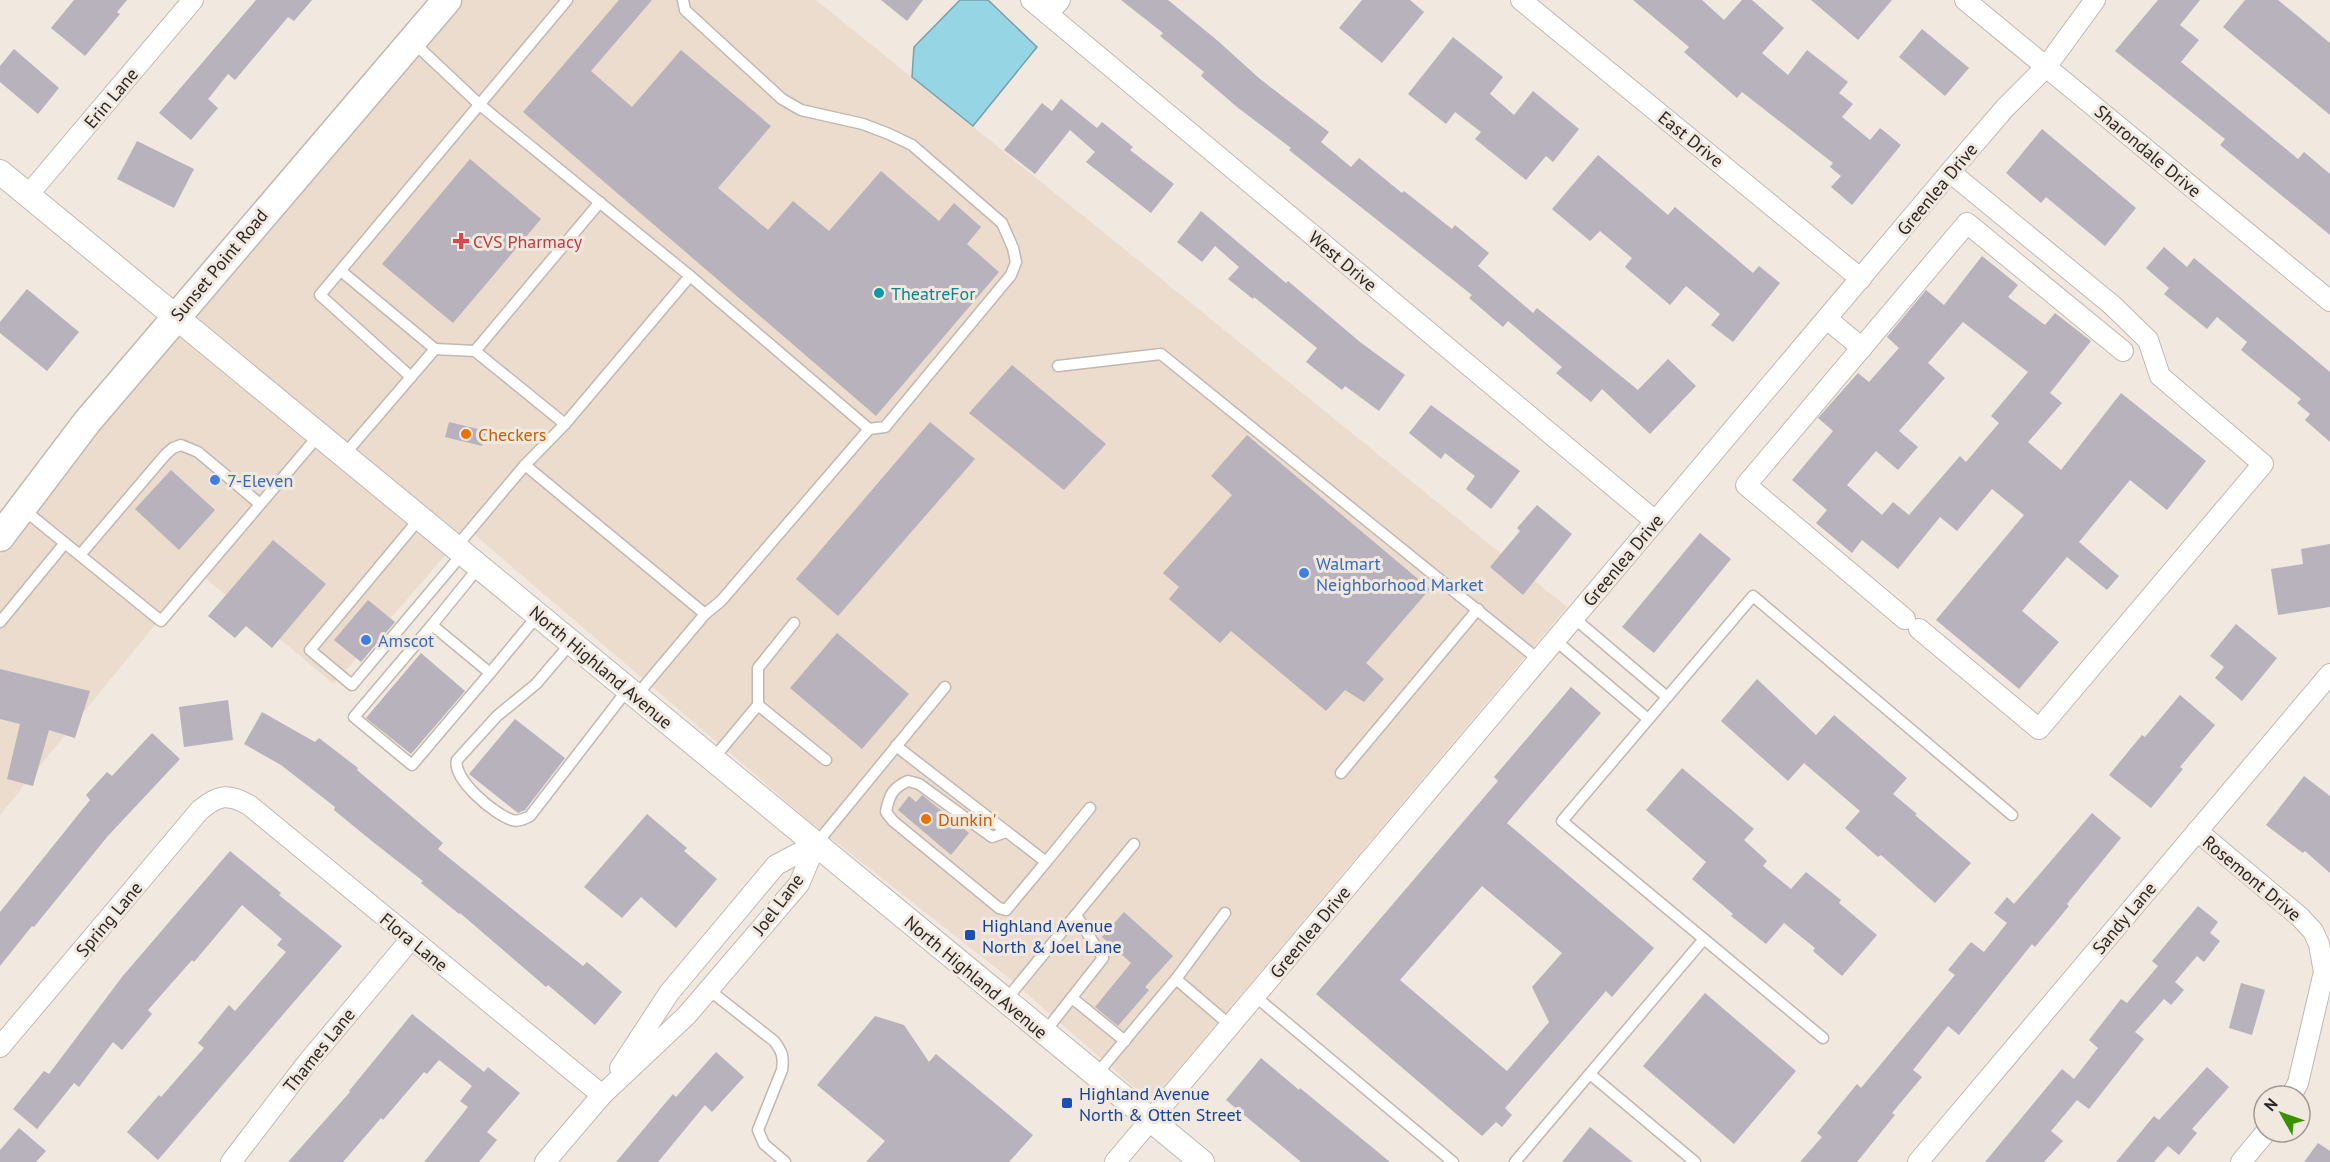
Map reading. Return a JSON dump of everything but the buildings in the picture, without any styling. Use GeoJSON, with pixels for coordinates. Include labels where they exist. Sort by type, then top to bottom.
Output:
{"type":"FeatureCollection","features":[{"type":"Feature","properties":{"kind":"main road","name":"Sunset Point Road"},"geometry":{"type":"LineString","coordinates":[[2,531],[23,509],[87,422],[447,0]]}},
{"type":"Feature","properties":{"kind":"street","name":"Erin Lane"},"geometry":{"type":"LineString","coordinates":[[28,195],[193,0]]}},
{"type":"Feature","properties":{"kind":"street","name":"West Drive"},"geometry":{"type":"LineString","coordinates":[[1031,0],[1054,7],[1655,521]]}},
{"type":"Feature","properties":{"kind":"street","name":"East Drive"},"geometry":{"type":"LineString","coordinates":[[1521,0],[1861,279]]}},
{"type":"Feature","properties":{"kind":"street","name":"Sharondale Drive"},"geometry":{"type":"LineString","coordinates":[[1965,0],[2330,301]]}},
{"type":"Feature","properties":{"kind":"street","name":"Greenlea Drive"},"geometry":{"type":"LineString","coordinates":[[1115,1162],[1950,172],[2005,108],[2046,67],[2095,0]]}},
{"type":"Feature","properties":{"kind":"street","name":"North Highland Avenue"},"geometry":{"type":"LineString","coordinates":[[0,172],[1202,1162]]}},
{"type":"Feature","properties":{"kind":"street"},"geometry":{"type":"LineString","coordinates":[[1950,172],[2112,305],[2148,340],[2160,376],[2263,464],[2039,729],[1746,485],[1967,223],[2123,351]]}},
{"type":"Feature","properties":{"kind":"street"},"geometry":{"type":"LineString","coordinates":[[1827,319],[1862,348]]}},
{"type":"Feature","properties":{"kind":"street","name":"Sandy Lane"},"geometry":{"type":"LineString","coordinates":[[1918,1162],[2330,674]]}},
{"type":"Feature","properties":{"kind":"street","name":"Flora Lane"},"geometry":{"type":"LineString","coordinates":[[222,797],[237,798],[249,805],[602,1095]]}},
{"type":"Feature","properties":{"kind":"street","name":"Spring Lane"},"geometry":{"type":"LineString","coordinates":[[0,1047],[200,810],[211,801],[222,797]]}},
{"type":"Feature","properties":{"kind":"street","name":"Rosemont Drive"},"geometry":{"type":"LineString","coordinates":[[2197,831],[2300,917],[2313,931],[2319,944],[2324,972],[2297,1084]]}},
{"type":"Feature","properties":{"kind":"street","name":"Joel Lane"},"geometry":{"type":"LineString","coordinates":[[545,1162],[602,1095],[687,1015],[709,990],[798,884],[816,844]]}},
{"type":"Feature","properties":{"kind":"street","name":"Joel Lane"},"geometry":{"type":"LineString","coordinates":[[602,1095],[669,993],[776,865],[816,844]]}},
{"type":"Feature","properties":{"kind":"street","name":"Thames Lane"},"geometry":{"type":"LineString","coordinates":[[231,1162],[307,1063],[411,939]]}},
{"type":"Feature","properties":{"kind":"street"},"geometry":{"type":"LineString","coordinates":[[2241,1162],[2256,1144]]}},
{"type":"Feature","properties":{"kind":"lane"},"geometry":{"type":"LineString","coordinates":[[411,377],[320,295],[567,0]]}},
{"type":"Feature","properties":{"kind":"lane"},"geometry":{"type":"LineString","coordinates":[[572,642],[536,684],[497,716],[457,760],[459,776],[471,792],[512,820],[520,821],[530,816],[632,692],[705,614],[721,602],[869,429],[885,427],[1011,275],[1016,262],[1013,248],[1002,223],[912,145],[863,124],[801,110],[782,99],[685,10],[683,0]]}},
{"type":"Feature","properties":{"kind":"lane"},"geometry":{"type":"LineString","coordinates":[[411,40],[480,105],[690,276],[869,429]]}},
{"type":"Feature","properties":{"kind":"lane"},"geometry":{"type":"LineString","coordinates":[[476,351],[600,202]]}},
{"type":"Feature","properties":{"kind":"lane"},"geometry":{"type":"LineString","coordinates":[[341,271],[435,349],[476,351],[565,424]]}},
{"type":"Feature","properties":{"kind":"lane"},"geometry":{"type":"LineString","coordinates":[[538,615],[412,765],[354,717],[432,625],[466,556],[525,465],[565,424],[690,276]]}},
{"type":"Feature","properties":{"kind":"lane"},"geometry":{"type":"LineString","coordinates":[[344,455],[435,349]]}},
{"type":"Feature","properties":{"kind":"lane"},"geometry":{"type":"LineString","coordinates":[[1058,366],[1161,354],[1539,660]]}},
{"type":"Feature","properties":{"kind":"lane"},"geometry":{"type":"LineString","coordinates":[[23,509],[160,621],[319,435]]}},
{"type":"Feature","properties":{"kind":"lane"},"geometry":{"type":"LineString","coordinates":[[80,555],[166,454],[181,445],[198,452],[261,504]]}},
{"type":"Feature","properties":{"kind":"lane"},"geometry":{"type":"LineString","coordinates":[[525,465],[705,614]]}},
{"type":"Feature","properties":{"kind":"lane"},"geometry":{"type":"LineString","coordinates":[[421,518],[310,650],[351,685],[466,556]]}},
{"type":"Feature","properties":{"kind":"lane"},"geometry":{"type":"LineString","coordinates":[[0,622],[65,543]]}},
{"type":"Feature","properties":{"kind":"lane"},"geometry":{"type":"LineString","coordinates":[[1823,1038],[1562,821],[1648,719],[1753,596],[2012,815]]}},
{"type":"Feature","properties":{"kind":"lane"},"geometry":{"type":"LineString","coordinates":[[1341,773],[1478,609]]}},
{"type":"Feature","properties":{"kind":"lane"},"geometry":{"type":"LineString","coordinates":[[1574,618],[1667,697]]}},
{"type":"Feature","properties":{"kind":"lane"},"geometry":{"type":"LineString","coordinates":[[713,759],[758,705],[758,668],[795,623]]}},
{"type":"Feature","properties":{"kind":"lane"},"geometry":{"type":"LineString","coordinates":[[432,625],[490,673]]}},
{"type":"Feature","properties":{"kind":"lane"},"geometry":{"type":"LineString","coordinates":[[1555,640],[1648,719]]}},
{"type":"Feature","properties":{"kind":"lane"},"geometry":{"type":"LineString","coordinates":[[816,844],[945,687]]}},
{"type":"Feature","properties":{"kind":"lane"},"geometry":{"type":"LineString","coordinates":[[758,705],[826,760]]}},
{"type":"Feature","properties":{"kind":"lane"},"geometry":{"type":"LineString","coordinates":[[896,746],[1046,862]]}},
{"type":"Feature","properties":{"kind":"lane"},"geometry":{"type":"LineString","coordinates":[[1006,832],[992,837],[919,784],[908,781],[897,786],[889,795],[886,812],[893,821],[999,908],[1006,910],[1090,808]]}},
{"type":"Feature","properties":{"kind":"lane"},"geometry":{"type":"LineString","coordinates":[[1004,1001],[1134,844]]}},
{"type":"Feature","properties":{"kind":"lane"},"geometry":{"type":"LineString","coordinates":[[1096,1076],[1176,979],[1225,913]]}},
{"type":"Feature","properties":{"kind":"lane"},"geometry":{"type":"LineString","coordinates":[[1044,1033],[1103,958],[1076,915]]}},
{"type":"Feature","properties":{"kind":"lane"},"geometry":{"type":"LineString","coordinates":[[1515,1162],[1704,939]]}},
{"type":"Feature","properties":{"kind":"lane"},"geometry":{"type":"LineString","coordinates":[[1176,979],[1231,1026]]}},
{"type":"Feature","properties":{"kind":"lane"},"geometry":{"type":"LineString","coordinates":[[709,990],[774,1041],[782,1050],[784,1059],[782,1070],[758,1130],[764,1144],[785,1162]]}},
{"type":"Feature","properties":{"kind":"lane"},"geometry":{"type":"LineString","coordinates":[[1256,997],[1453,1162]]}},
{"type":"Feature","properties":{"kind":"lane"},"geometry":{"type":"LineString","coordinates":[[1072,998],[1125,1041]]}},
{"type":"Feature","properties":{"kind":"lane"},"geometry":{"type":"LineString","coordinates":[[1590,1074],[1695,1162]]}},
{"type":"Feature","properties":{"kind":"shaded area"},"geometry":{"type":"Polygon","coordinates":[[[463,0],[816,0],[1567,607],[1151,1102],[1010,979],[808,820],[468,529],[461,537],[192,316],[463,0]]]}},
{"type":"Feature","properties":{"kind":"shaded area"},"geometry":{"type":"Polygon","coordinates":[[[178,332],[447,553],[334,684],[198,572],[0,815],[0,555],[33,516],[96,429],[178,332]]]}},
{"type":"Feature","properties":{"kind":"water"},"geometry":{"type":"Polygon","coordinates":[[[960,0],[988,0],[1037,47],[973,126],[912,77],[914,47],[960,0]]]}},
{"type":"Feature","properties":{"kind":"place","name":"CVS Pharmacy"},"geometry":{"type":"Point","coordinates":[461,241]}},
{"type":"Feature","properties":{"kind":"place","name":"TheatreFor"},"geometry":{"type":"Point","coordinates":[879,293]}},
{"type":"Feature","properties":{"kind":"place","name":"Checkers"},"geometry":{"type":"Point","coordinates":[466,434]}},
{"type":"Feature","properties":{"kind":"place","name":"7-Eleven"},"geometry":{"type":"Point","coordinates":[215,480]}},
{"type":"Feature","properties":{"kind":"place","name":"Walmart Neighborhood Market"},"geometry":{"type":"Point","coordinates":[1304,573]}},
{"type":"Feature","properties":{"kind":"place","name":"Amscot"},"geometry":{"type":"Point","coordinates":[366,640]}},
{"type":"Feature","properties":{"kind":"place","name":"Dunkin'"},"geometry":{"type":"Point","coordinates":[926,819]}},
{"type":"Feature","properties":{"kind":"place","name":"Highland Avenue North & Joel Lane"},"geometry":{"type":"Point","coordinates":[970,935]}},
{"type":"Feature","properties":{"kind":"place","name":"Highland Avenue North & Otten Street"},"geometry":{"type":"Point","coordinates":[1067,1103]}}]}
